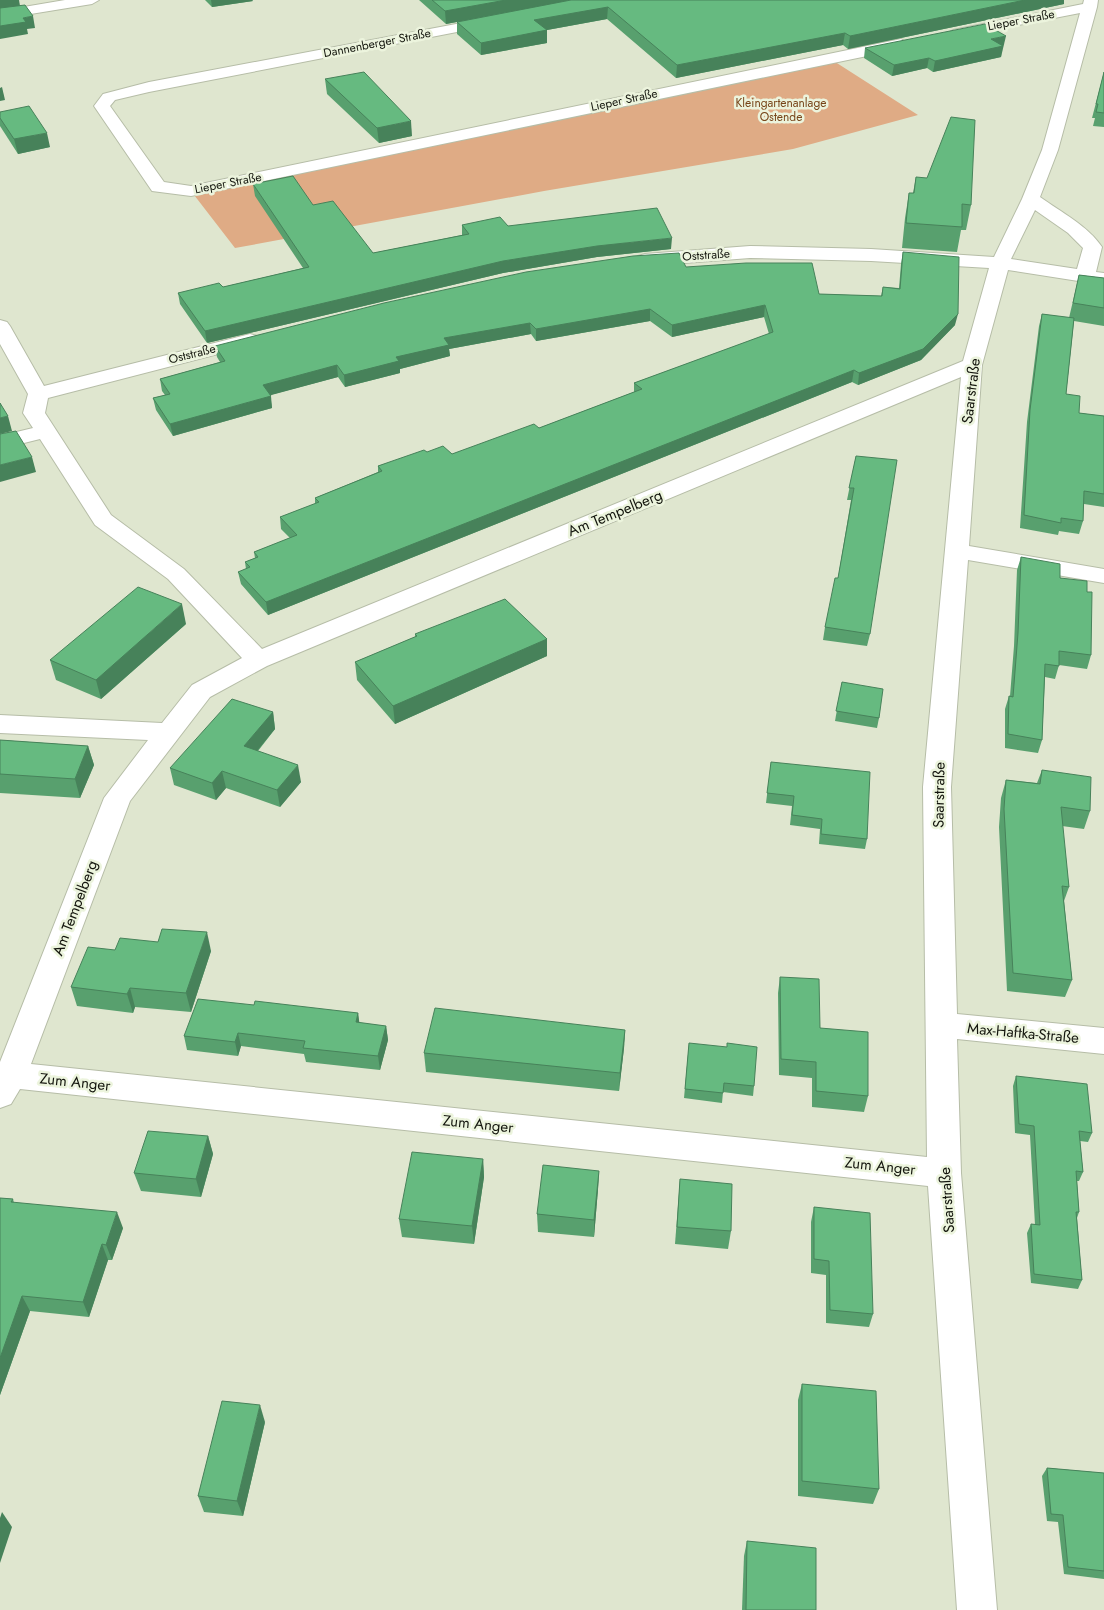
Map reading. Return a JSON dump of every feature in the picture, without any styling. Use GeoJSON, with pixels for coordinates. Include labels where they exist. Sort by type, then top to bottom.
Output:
{"type":"FeatureCollection","features":[{"type":"Feature","properties":{"kind":"street"},"geometry":{"type":"LineString","coordinates":[[0,16],[92,0]]}},
{"type":"Feature","properties":{"kind":"street","name":"Lieper Straße"},"geometry":{"type":"LineString","coordinates":[[935,37],[1090,3]]}},
{"type":"Feature","properties":{"kind":"street","name":"Saarstraße"},"geometry":{"type":"LineString","coordinates":[[977,1610],[944,1173],[937,787],[972,366],[1000,263],[1031,199],[1050,150],[1090,3]]}},
{"type":"Feature","properties":{"kind":"street","name":"Dannenberger Straße"},"geometry":{"type":"LineString","coordinates":[[158,187],[102,106],[109,97],[150,87],[508,18]]}},
{"type":"Feature","properties":{"kind":"street","name":"Lieper Straße"},"geometry":{"type":"LineString","coordinates":[[158,187],[191,191],[916,41]]}},
{"type":"Feature","properties":{"kind":"street"},"geometry":{"type":"LineString","coordinates":[[1031,199],[1074,229],[1093,247],[1085,276]]}},
{"type":"Feature","properties":{"kind":"street","name":"Oststraße"},"geometry":{"type":"LineString","coordinates":[[625,262],[750,252],[871,255],[1000,263],[1104,279]]}},
{"type":"Feature","properties":{"kind":"street"},"geometry":{"type":"LineString","coordinates":[[1,330],[38,394],[34,413],[103,520],[176,574],[258,660]]}},
{"type":"Feature","properties":{"kind":"street","name":"Oststraße"},"geometry":{"type":"LineString","coordinates":[[38,394],[272,334]]}},
{"type":"Feature","properties":{"kind":"street","name":"Am Tempelberg"},"geometry":{"type":"LineString","coordinates":[[5,1084],[118,798],[167,732],[201,691],[258,660],[972,366]]}},
{"type":"Feature","properties":{"kind":"street"},"geometry":{"type":"LineString","coordinates":[[0,443],[46,431]]}},
{"type":"Feature","properties":{"kind":"street"},"geometry":{"type":"LineString","coordinates":[[956,551],[1104,576]]}},
{"type":"Feature","properties":{"kind":"street"},"geometry":{"type":"LineString","coordinates":[[0,724],[167,732]]}},
{"type":"Feature","properties":{"kind":"street","name":"Max-Haftka-Straße"},"geometry":{"type":"LineString","coordinates":[[941,1025],[1104,1041]]}},
{"type":"Feature","properties":{"kind":"street","name":"Zum Anger"},"geometry":{"type":"LineString","coordinates":[[5,1084],[944,1173]]}},
{"type":"Feature","properties":{"kind":"green space","name":"Kleingartenanlage Ostende"},"geometry":{"type":"Polygon","coordinates":[[[829,58],[918,115],[793,149],[544,191],[235,248],[191,191],[829,58]]]}},
{"type":"Feature","properties":{"kind":"building"},"geometry":{"type":"Polygon","coordinates":[[[432,0],[506,0],[445,11],[432,0]]]}},
{"type":"Feature","properties":{"kind":"building"},"geometry":{"type":"Polygon","coordinates":[[[571,0],[1025,0],[850,36],[845,33],[677,65],[608,7],[534,20],[547,30],[481,43],[457,22],[571,0]]]}},
{"type":"Feature","properties":{"kind":"building"},"geometry":{"type":"Polygon","coordinates":[[[25,5],[33,16],[23,18],[26,22],[0,26],[0,8],[25,5]]]}},
{"type":"Feature","properties":{"kind":"building"},"geometry":{"type":"Polygon","coordinates":[[[985,24],[1006,36],[991,39],[1003,46],[935,61],[929,58],[894,65],[865,48],[985,24]]]}},
{"type":"Feature","properties":{"kind":"building"},"geometry":{"type":"Polygon","coordinates":[[[364,72],[411,121],[377,128],[325,79],[364,72]]]}},
{"type":"Feature","properties":{"kind":"building"},"geometry":{"type":"Polygon","coordinates":[[[1104,72],[1104,113],[1096,112],[1098,104],[1096,104],[1104,72]]]}},
{"type":"Feature","properties":{"kind":"building"},"geometry":{"type":"Polygon","coordinates":[[[29,106],[47,133],[14,139],[0,118],[0,112],[29,106]]]}},
{"type":"Feature","properties":{"kind":"building"},"geometry":{"type":"Polygon","coordinates":[[[951,117],[975,120],[971,205],[962,204],[962,227],[906,223],[909,193],[914,193],[916,177],[927,178],[951,117]]]}},
{"type":"Feature","properties":{"kind":"building"},"geometry":{"type":"Polygon","coordinates":[[[293,176],[313,205],[333,201],[373,253],[469,234],[462,225],[500,217],[508,226],[657,208],[672,238],[597,246],[503,261],[205,331],[178,293],[219,283],[223,287],[309,267],[253,184],[293,176]]]}},
{"type":"Feature","properties":{"kind":"building"},"geometry":{"type":"Polygon","coordinates":[[[903,252],[959,257],[958,314],[923,349],[859,373],[854,370],[266,602],[238,572],[250,567],[245,562],[258,557],[254,552],[297,535],[280,517],[319,502],[315,498],[382,471],[378,466],[424,450],[427,452],[443,446],[452,454],[534,424],[539,428],[642,389],[634,383],[773,332],[765,305],[672,325],[650,309],[536,329],[530,323],[444,338],[449,345],[396,357],[399,361],[344,375],[337,365],[263,385],[271,396],[170,424],[153,398],[170,394],[160,379],[225,361],[215,346],[384,303],[526,272],[633,256],[679,253],[686,267],[746,263],[812,263],[819,294],[882,296],[883,287],[900,289],[903,252]]]}},
{"type":"Feature","properties":{"kind":"building"},"geometry":{"type":"Polygon","coordinates":[[[1079,275],[1104,278],[1104,308],[1073,303],[1079,275]]]}},
{"type":"Feature","properties":{"kind":"building"},"geometry":{"type":"Polygon","coordinates":[[[1042,314],[1074,318],[1066,394],[1080,396],[1079,413],[1104,416],[1104,494],[1084,491],[1083,521],[1061,518],[1061,523],[1024,515],[1030,410],[1042,314]]]}},
{"type":"Feature","properties":{"kind":"building"},"geometry":{"type":"Polygon","coordinates":[[[0,403],[8,416],[0,418],[0,403]]]}},
{"type":"Feature","properties":{"kind":"building"},"geometry":{"type":"Polygon","coordinates":[[[16,431],[32,457],[0,465],[0,434],[16,431]]]}},
{"type":"Feature","properties":{"kind":"building"},"geometry":{"type":"Polygon","coordinates":[[[856,456],[897,460],[870,634],[825,627],[835,578],[838,578],[854,488],[849,488],[856,456]]]}},
{"type":"Feature","properties":{"kind":"building"},"geometry":{"type":"Polygon","coordinates":[[[1021,557],[1060,564],[1060,578],[1087,581],[1087,592],[1092,592],[1091,655],[1059,651],[1059,666],[1045,664],[1042,740],[1008,734],[1009,696],[1013,697],[1018,633],[1021,557]]]}},
{"type":"Feature","properties":{"kind":"building"},"geometry":{"type":"Polygon","coordinates":[[[138,587],[182,604],[96,680],[50,660],[138,587]]]}},
{"type":"Feature","properties":{"kind":"building"},"geometry":{"type":"Polygon","coordinates":[[[505,599],[547,639],[393,706],[355,662],[417,636],[415,634],[505,599]]]}},
{"type":"Feature","properties":{"kind":"building"},"geometry":{"type":"Polygon","coordinates":[[[842,682],[883,689],[879,718],[836,711],[842,682]]]}},
{"type":"Feature","properties":{"kind":"building"},"geometry":{"type":"Polygon","coordinates":[[[232,699],[273,712],[244,746],[298,765],[277,790],[222,771],[212,783],[170,768],[232,699]]]}},
{"type":"Feature","properties":{"kind":"building"},"geometry":{"type":"Polygon","coordinates":[[[0,740],[88,746],[75,779],[0,774],[0,740]]]}},
{"type":"Feature","properties":{"kind":"building"},"geometry":{"type":"Polygon","coordinates":[[[771,762],[870,772],[867,839],[821,834],[822,819],[792,815],[794,796],[767,793],[771,762]]]}},
{"type":"Feature","properties":{"kind":"building"},"geometry":{"type":"Polygon","coordinates":[[[1042,770],[1091,777],[1090,811],[1061,807],[1069,887],[1062,886],[1072,980],[1013,973],[1004,809],[1006,780],[1040,784],[1042,770]]]}},
{"type":"Feature","properties":{"kind":"building"},"geometry":{"type":"Polygon","coordinates":[[[162,929],[207,932],[186,993],[130,988],[127,994],[71,987],[88,947],[115,950],[120,938],[158,942],[162,929]]]}},
{"type":"Feature","properties":{"kind":"building"},"geometry":{"type":"Polygon","coordinates":[[[780,977],[819,979],[820,1028],[868,1032],[868,1096],[816,1091],[816,1062],[781,1059],[780,977]]]}},
{"type":"Feature","properties":{"kind":"building"},"geometry":{"type":"Polygon","coordinates":[[[198,999],[254,1005],[255,1001],[358,1013],[356,1022],[386,1026],[378,1056],[303,1048],[305,1041],[238,1033],[235,1042],[184,1036],[198,999]]]}},
{"type":"Feature","properties":{"kind":"building"},"geometry":{"type":"Polygon","coordinates":[[[435,1008],[625,1030],[620,1073],[424,1053],[435,1008]]]}},
{"type":"Feature","properties":{"kind":"building"},"geometry":{"type":"Polygon","coordinates":[[[689,1043],[727,1047],[727,1043],[757,1047],[754,1086],[724,1083],[723,1093],[685,1089],[689,1043]]]}},
{"type":"Feature","properties":{"kind":"building"},"geometry":{"type":"Polygon","coordinates":[[[1016,1076],[1087,1084],[1092,1133],[1079,1131],[1083,1172],[1076,1171],[1079,1212],[1076,1212],[1082,1280],[1034,1274],[1031,1224],[1040,1225],[1034,1126],[1019,1124],[1016,1076]]]}},
{"type":"Feature","properties":{"kind":"building"},"geometry":{"type":"Polygon","coordinates":[[[148,1131],[208,1136],[196,1179],[134,1173],[148,1131]]]}},
{"type":"Feature","properties":{"kind":"building"},"geometry":{"type":"Polygon","coordinates":[[[412,1152],[483,1159],[472,1226],[399,1219],[412,1152]]]}},
{"type":"Feature","properties":{"kind":"building"},"geometry":{"type":"Polygon","coordinates":[[[543,1165],[599,1171],[594,1220],[537,1214],[543,1165]]]}},
{"type":"Feature","properties":{"kind":"building"},"geometry":{"type":"Polygon","coordinates":[[[680,1179],[732,1184],[731,1231],[677,1227],[680,1179]]]}},
{"type":"Feature","properties":{"kind":"building"},"geometry":{"type":"Polygon","coordinates":[[[0,1198],[13,1199],[11,1202],[117,1212],[106,1245],[102,1244],[83,1302],[22,1296],[0,1358],[0,1198]]]}},
{"type":"Feature","properties":{"kind":"building"},"geometry":{"type":"Polygon","coordinates":[[[814,1207],[870,1213],[873,1314],[830,1310],[829,1261],[814,1259],[814,1207]]]}},
{"type":"Feature","properties":{"kind":"building"},"geometry":{"type":"Polygon","coordinates":[[[802,1384],[876,1391],[879,1489],[802,1481],[802,1384]]]}},
{"type":"Feature","properties":{"kind":"building"},"geometry":{"type":"Polygon","coordinates":[[[222,1401],[260,1405],[237,1501],[198,1496],[222,1401]]]}},
{"type":"Feature","properties":{"kind":"building"},"geometry":{"type":"Polygon","coordinates":[[[1047,1468],[1104,1473],[1104,1571],[1068,1567],[1063,1515],[1051,1514],[1047,1468]]]}},
{"type":"Feature","properties":{"kind":"building"},"geometry":{"type":"Polygon","coordinates":[[[747,1541],[816,1548],[816,1610],[746,1610],[747,1541]]]}}]}
